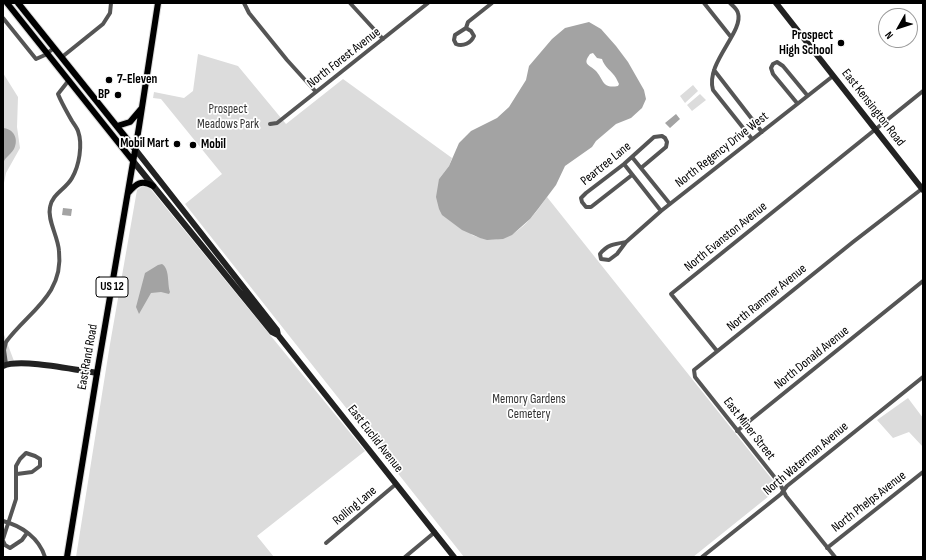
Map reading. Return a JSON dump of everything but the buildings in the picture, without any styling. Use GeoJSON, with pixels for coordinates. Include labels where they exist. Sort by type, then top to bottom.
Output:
{"type":"FeatureCollection","features":[{"type":"Feature","properties":{"kind":"main road"},"geometry":{"type":"LineString","coordinates":[[7,3],[133,161]]}},
{"type":"Feature","properties":{"kind":"main road"},"geometry":{"type":"LineString","coordinates":[[18,3],[135,149]]}},
{"type":"Feature","properties":{"kind":"main road","name":"US 12"},"geometry":{"type":"LineString","coordinates":[[133,161],[158,3]]}},
{"type":"Feature","properties":{"kind":"main road","name":"East Kensington Road"},"geometry":{"type":"LineString","coordinates":[[776,3],[923,189]]}},
{"type":"Feature","properties":{"kind":"main road"},"geometry":{"type":"LineString","coordinates":[[117,126],[122,126],[130,122],[141,109]]}},
{"type":"Feature","properties":{"kind":"main road","name":"East Euclid Avenue"},"geometry":{"type":"LineString","coordinates":[[135,149],[277,330],[278,335],[454,557]]}},
{"type":"Feature","properties":{"kind":"main road","name":"East Euclid Avenue"},"geometry":{"type":"LineString","coordinates":[[133,161],[272,332],[278,335]]}},
{"type":"Feature","properties":{"kind":"main road","name":"East Rand Road"},"geometry":{"type":"LineString","coordinates":[[67,557],[133,161]]}},
{"type":"Feature","properties":{"kind":"main road"},"geometry":{"type":"LineString","coordinates":[[128,193],[138,184],[147,183],[153,186]]}},
{"type":"Feature","properties":{"kind":"main road"},"geometry":{"type":"LineString","coordinates":[[5,365],[25,363],[97,373]]}},
{"type":"Feature","properties":{"kind":"street"},"geometry":{"type":"LineString","coordinates":[[62,57],[103,24],[110,13],[111,3]]}},
{"type":"Feature","properties":{"kind":"street"},"geometry":{"type":"LineString","coordinates":[[244,3],[249,13],[277,48],[316,92]]}},
{"type":"Feature","properties":{"kind":"street"},"geometry":{"type":"LineString","coordinates":[[350,3],[383,40]]}},
{"type":"Feature","properties":{"kind":"street","name":"North Forest Avenue"},"geometry":{"type":"LineString","coordinates":[[270,124],[277,123],[428,3]]}},
{"type":"Feature","properties":{"kind":"street"},"geometry":{"type":"LineString","coordinates":[[466,28],[473,34],[472,41],[461,45],[456,44],[454,40],[455,35],[466,28],[468,22],[492,3]]}},
{"type":"Feature","properties":{"kind":"street"},"geometry":{"type":"LineString","coordinates":[[704,3],[731,37]]}},
{"type":"Feature","properties":{"kind":"street"},"geometry":{"type":"LineString","coordinates":[[730,3],[738,12],[739,23],[714,70],[711,79],[713,90],[752,139]]}},
{"type":"Feature","properties":{"kind":"street"},"geometry":{"type":"LineString","coordinates":[[3,18],[36,59],[54,48]]}},
{"type":"Feature","properties":{"kind":"street"},"geometry":{"type":"LineString","coordinates":[[797,103],[773,74],[770,68],[773,64],[777,62],[783,66],[807,95]]}},
{"type":"Feature","properties":{"kind":"street"},"geometry":{"type":"LineString","coordinates":[[714,70],[762,132]]}},
{"type":"Feature","properties":{"kind":"street","name":"North Regency Drive West"},"geometry":{"type":"LineString","coordinates":[[626,242],[610,245],[604,249],[600,254],[601,259],[609,260],[617,254],[626,242],[661,211],[833,76]]}},
{"type":"Feature","properties":{"kind":"street"},"geometry":{"type":"LineString","coordinates":[[5,365],[4,350],[6,342],[47,297],[53,287],[57,273],[60,256],[59,246],[50,218],[50,206],[57,194],[72,178],[80,157],[81,145],[78,131],[62,104],[58,94],[69,80]]}},
{"type":"Feature","properties":{"kind":"street","name":"North Evanston Avenue"},"geometry":{"type":"LineString","coordinates":[[717,351],[671,294],[923,91]]}},
{"type":"Feature","properties":{"kind":"street","name":"Peartree Lane"},"geometry":{"type":"LineString","coordinates":[[632,175],[591,207],[586,207],[582,202],[581,198],[586,193],[624,164],[654,137],[662,136],[665,138],[668,142],[666,147],[641,168]]}},
{"type":"Feature","properties":{"kind":"street"},"geometry":{"type":"LineString","coordinates":[[632,157],[670,204]]}},
{"type":"Feature","properties":{"kind":"street"},"geometry":{"type":"LineString","coordinates":[[624,164],[661,211]]}},
{"type":"Feature","properties":{"kind":"street","name":"North Rammer Avenue"},"geometry":{"type":"LineString","coordinates":[[694,370],[852,242],[923,189]]}},
{"type":"Feature","properties":{"kind":"street","name":"North Donald Avenue"},"geometry":{"type":"LineString","coordinates":[[737,430],[923,280]]}},
{"type":"Feature","properties":{"kind":"street","name":"East Miner Street"},"geometry":{"type":"LineString","coordinates":[[694,370],[695,377],[783,490],[786,496],[835,557]]}},
{"type":"Feature","properties":{"kind":"street","name":"North Waterman Avenue"},"geometry":{"type":"LineString","coordinates":[[702,557],[923,377]]}},
{"type":"Feature","properties":{"kind":"street"},"geometry":{"type":"LineString","coordinates":[[17,474],[32,472],[40,466],[40,460],[35,456],[26,453],[16,466],[16,499],[3,540],[5,545],[10,548],[22,540],[27,533]]}},
{"type":"Feature","properties":{"kind":"street","name":"North Phelps Avenue"},"geometry":{"type":"LineString","coordinates":[[827,548],[923,472]]}},
{"type":"Feature","properties":{"kind":"street","name":"Rolling Lane"},"geometry":{"type":"LineString","coordinates":[[326,543],[396,484]]}},
{"type":"Feature","properties":{"kind":"street"},"geometry":{"type":"LineString","coordinates":[[3,522],[8,523],[33,536],[42,547],[45,557]]}},
{"type":"Feature","properties":{"kind":"street"},"geometry":{"type":"LineString","coordinates":[[405,557],[434,532]]}},
{"type":"Feature","properties":{"kind":"green space","name":"Memory Gardens Cemetery"},"geometry":{"type":"Polygon","coordinates":[[[198,54],[238,66],[286,124],[343,79],[452,158],[449,166],[439,179],[472,235],[485,239],[507,237],[524,225],[547,197],[779,488],[693,557],[464,557],[185,204],[222,174],[161,99],[153,98],[154,92],[184,98],[193,91],[198,54]]]}},
{"type":"Feature","properties":{"kind":"green space"},"geometry":{"type":"Polygon","coordinates":[[[3,73],[18,97],[17,127],[20,148],[6,173],[3,188],[3,73]]]}},
{"type":"Feature","properties":{"kind":"green space"},"geometry":{"type":"Polygon","coordinates":[[[693,85],[698,91],[685,103],[680,96],[693,85]]]}},
{"type":"Feature","properties":{"kind":"green space"},"geometry":{"type":"Polygon","coordinates":[[[700,94],[706,100],[692,111],[687,105],[700,94]]]}},
{"type":"Feature","properties":{"kind":"green space"},"geometry":{"type":"Polygon","coordinates":[[[143,186],[149,187],[365,451],[257,536],[274,557],[76,557],[110,344],[137,190],[143,186]]]}},
{"type":"Feature","properties":{"kind":"green space"},"geometry":{"type":"Polygon","coordinates":[[[3,332],[14,361],[3,364],[3,332]]]}},
{"type":"Feature","properties":{"kind":"green space"},"geometry":{"type":"Polygon","coordinates":[[[908,398],[923,418],[923,447],[909,432],[893,438],[877,420],[908,398]]]}},
{"type":"Feature","properties":{"kind":"shaded area"},"geometry":{"type":"Polygon","coordinates":[[[589,22],[601,29],[628,62],[644,90],[646,99],[642,108],[631,118],[616,124],[596,141],[592,147],[565,166],[556,185],[538,209],[530,219],[512,235],[503,239],[487,240],[462,230],[442,215],[439,209],[436,197],[439,179],[449,166],[459,143],[471,131],[497,118],[509,107],[526,80],[529,66],[552,39],[565,28],[589,22]],[[593,53],[590,54],[587,64],[596,71],[606,85],[613,87],[618,86],[619,84],[616,78],[604,64],[602,59],[597,58],[593,53]]]}},
{"type":"Feature","properties":{"kind":"shaded area"},"geometry":{"type":"Polygon","coordinates":[[[676,114],[680,119],[670,128],[665,123],[676,114]]]}},
{"type":"Feature","properties":{"kind":"shaded area"},"geometry":{"type":"Polygon","coordinates":[[[3,128],[13,132],[16,142],[14,149],[3,165],[3,128]]]}},
{"type":"Feature","properties":{"kind":"shaded area"},"geometry":{"type":"Polygon","coordinates":[[[63,208],[72,209],[71,216],[62,215],[63,208]]]}},
{"type":"Feature","properties":{"kind":"shaded area"},"geometry":{"type":"Polygon","coordinates":[[[162,264],[166,269],[170,292],[169,294],[161,292],[151,293],[139,314],[136,307],[145,273],[162,264]]]}},
{"type":"Feature","properties":{"kind":"place","name":"Prospect High School"},"geometry":{"type":"Point","coordinates":[841,43]}},
{"type":"Feature","properties":{"kind":"place","name":"7-Eleven"},"geometry":{"type":"Point","coordinates":[109,80]}},
{"type":"Feature","properties":{"kind":"place","name":"BP"},"geometry":{"type":"Point","coordinates":[118,95]}},
{"type":"Feature","properties":{"kind":"place","name":"Mobil Mart"},"geometry":{"type":"Point","coordinates":[177,144]}},
{"type":"Feature","properties":{"kind":"place","name":"Mobil"},"geometry":{"type":"Point","coordinates":[193,145]}},
{"type":"Feature","properties":{"kind":"park label","name":"Prospect Meadows Park"},"geometry":{"type":"Point","coordinates":[228,118]}}]}
